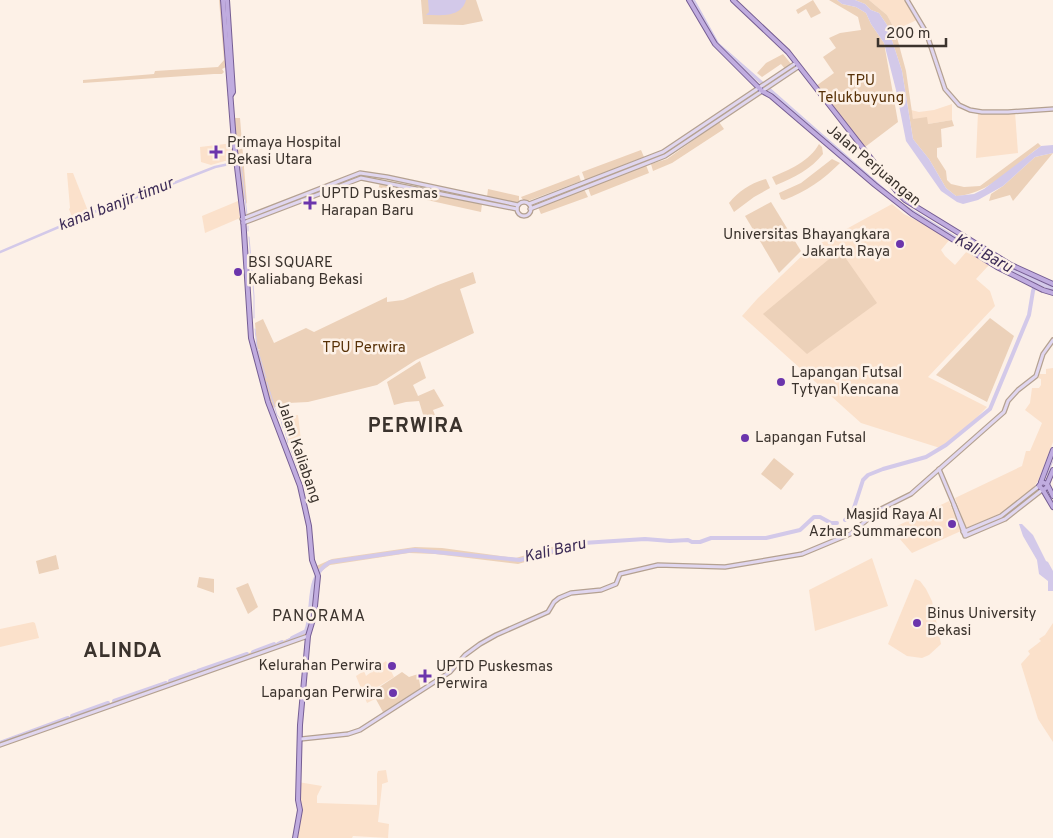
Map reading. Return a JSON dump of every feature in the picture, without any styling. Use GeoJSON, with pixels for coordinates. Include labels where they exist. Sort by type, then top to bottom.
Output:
{"type":"FeatureCollection","features":[{"type":"Feature","properties":{"kind":"main road","name":"Jalan Kaliabang"},"geometry":{"type":"LineString","coordinates":[[225,0],[237,162],[245,220],[251,338],[268,402],[300,483],[310,526],[314,568],[318,576],[314,616],[308,636],[300,724],[301,739],[298,782],[300,810],[295,838]]}},
{"type":"Feature","properties":{"kind":"main road","name":"Jalan Perjuangan"},"geometry":{"type":"LineString","coordinates":[[689,0],[715,44],[762,89],[875,185],[937,229],[997,268],[1034,282],[1053,284]]}},
{"type":"Feature","properties":{"kind":"main road","name":"Jalan Perjuangan"},"geometry":{"type":"LineString","coordinates":[[733,0],[785,49],[913,211],[942,222],[1053,293]]}},
{"type":"Feature","properties":{"kind":"main road"},"geometry":{"type":"LineString","coordinates":[[937,229],[942,222]]}},
{"type":"Feature","properties":{"kind":"main road"},"geometry":{"type":"LineString","coordinates":[[978,254],[981,248]]}},
{"type":"Feature","properties":{"kind":"main road"},"geometry":{"type":"LineString","coordinates":[[1053,450],[1041,487],[1053,507]]}},
{"type":"Feature","properties":{"kind":"main road"},"geometry":{"type":"LineString","coordinates":[[1047,486],[1053,470]]}},
{"type":"Feature","properties":{"kind":"main road"},"geometry":{"type":"LineString","coordinates":[[1043,476],[1045,479],[1049,479]]}},
{"type":"Feature","properties":{"kind":"main road"},"geometry":{"type":"LineString","coordinates":[[1041,487],[1045,482],[1053,496]]}},
{"type":"Feature","properties":{"kind":"main road"},"geometry":{"type":"LineString","coordinates":[[1041,487],[1047,486]]}},
{"type":"Feature","properties":{"kind":"street"},"geometry":{"type":"LineString","coordinates":[[907,0],[926,32],[945,89],[959,105],[970,110],[987,112],[1053,110]]}},
{"type":"Feature","properties":{"kind":"street"},"geometry":{"type":"LineString","coordinates":[[713,122],[732,106],[750,97],[797,65]]}},
{"type":"Feature","properties":{"kind":"street"},"geometry":{"type":"LineString","coordinates":[[530,206],[663,152],[735,110],[750,97]]}},
{"type":"Feature","properties":{"kind":"street"},"geometry":{"type":"LineString","coordinates":[[732,106],[735,110]]}},
{"type":"Feature","properties":{"kind":"street"},"geometry":{"type":"LineString","coordinates":[[245,220],[361,176],[518,207]]}},
{"type":"Feature","properties":{"kind":"street"},"geometry":{"type":"LineString","coordinates":[[518,207],[524,202],[530,206]]}},
{"type":"Feature","properties":{"kind":"street"},"geometry":{"type":"LineString","coordinates":[[518,207],[519,213],[525,215],[528,214],[530,206]]}},
{"type":"Feature","properties":{"kind":"street"},"geometry":{"type":"LineString","coordinates":[[301,739],[348,734],[360,730],[450,672],[465,655],[480,644],[496,635],[546,614],[557,600],[565,595],[601,590],[616,584],[620,574],[658,565],[725,567],[799,556],[851,533],[879,510],[911,494],[1004,413],[1012,396],[1034,378],[1042,355],[1053,340]]}},
{"type":"Feature","properties":{"kind":"street"},"geometry":{"type":"LineString","coordinates":[[939,469],[965,534],[1005,519],[1041,487]]}},
{"type":"Feature","properties":{"kind":"street"},"geometry":{"type":"LineString","coordinates":[[0,745],[308,636]]}},
{"type":"Feature","properties":{"kind":"shaded area"},"geometry":{"type":"Polygon","coordinates":[[[869,0],[907,0],[919,19],[895,30],[887,15],[869,0]]]}},
{"type":"Feature","properties":{"kind":"shaded area"},"geometry":{"type":"Polygon","coordinates":[[[952,104],[952,120],[928,124],[913,119],[911,110],[919,112],[934,110],[952,104]]]}},
{"type":"Feature","properties":{"kind":"shaded area"},"geometry":{"type":"Polygon","coordinates":[[[978,112],[1015,112],[1018,153],[976,158],[978,112]]]}},
{"type":"Feature","properties":{"kind":"shaded area","name":"Primaya Hospital Bekasi Utara"},"geometry":{"type":"Polygon","coordinates":[[[233,143],[234,161],[225,161],[211,165],[201,162],[200,147],[233,143]]]}},
{"type":"Feature","properties":{"kind":"shaded area"},"geometry":{"type":"Polygon","coordinates":[[[67,173],[73,173],[88,211],[75,217],[72,217],[69,209],[67,173]]]}},
{"type":"Feature","properties":{"kind":"shaded area"},"geometry":{"type":"Polygon","coordinates":[[[238,201],[240,218],[205,233],[202,216],[238,201]]]}},
{"type":"Feature","properties":{"kind":"shaded area"},"geometry":{"type":"Polygon","coordinates":[[[892,204],[904,214],[951,238],[941,250],[955,265],[967,251],[989,265],[976,279],[990,291],[995,306],[928,377],[987,407],[962,433],[940,448],[861,423],[742,316],[808,250],[892,204]]]}},
{"type":"Feature","properties":{"kind":"shaded area"},"geometry":{"type":"Polygon","coordinates":[[[1053,368],[1053,442],[1038,481],[1031,491],[1007,511],[966,528],[955,498],[1022,466],[1026,451],[1030,451],[1042,423],[1025,410],[1030,403],[1032,388],[1039,388],[1041,385],[1041,379],[1038,378],[1039,374],[1046,374],[1046,369],[1053,368]]]}},
{"type":"Feature","properties":{"kind":"shaded area"},"geometry":{"type":"Polygon","coordinates":[[[298,415],[301,440],[289,443],[281,417],[298,415]]]}},
{"type":"Feature","properties":{"kind":"shaded area"},"geometry":{"type":"Polygon","coordinates":[[[949,501],[961,531],[912,553],[899,538],[895,527],[949,501]]]}},
{"type":"Feature","properties":{"kind":"shaded area"},"geometry":{"type":"Polygon","coordinates":[[[872,558],[888,606],[815,631],[809,590],[872,558]]]}},
{"type":"Feature","properties":{"kind":"shaded area","name":"Binus University Bekasi"},"geometry":{"type":"Polygon","coordinates":[[[915,579],[920,581],[932,601],[941,644],[929,655],[922,658],[907,656],[888,644],[915,579]]]}},
{"type":"Feature","properties":{"kind":"shaded area"},"geometry":{"type":"Polygon","coordinates":[[[35,623],[39,638],[0,647],[0,629],[35,623]]]}},
{"type":"Feature","properties":{"kind":"shaded area"},"geometry":{"type":"Polygon","coordinates":[[[1053,623],[1053,742],[1038,719],[1021,664],[1030,654],[1028,651],[1041,641],[1039,639],[1045,635],[1053,623]]]}},
{"type":"Feature","properties":{"kind":"shaded area"},"geometry":{"type":"Polygon","coordinates":[[[386,661],[394,677],[371,691],[375,699],[367,703],[356,676],[364,671],[366,676],[386,661]]]}},
{"type":"Feature","properties":{"kind":"shaded area"},"geometry":{"type":"Polygon","coordinates":[[[386,770],[388,782],[382,784],[378,822],[389,824],[388,838],[353,836],[352,838],[295,838],[300,810],[298,782],[322,786],[317,796],[317,803],[377,805],[377,774],[378,771],[386,770]]]}},
{"type":"Feature","properties":{"kind":"green space"},"geometry":{"type":"Polygon","coordinates":[[[219,0],[227,0],[228,66],[222,69],[224,72],[222,74],[83,83],[83,80],[154,74],[155,71],[218,67],[224,60],[219,0]]]}},
{"type":"Feature","properties":{"kind":"green space"},"geometry":{"type":"Polygon","coordinates":[[[421,0],[476,0],[483,21],[463,25],[423,24],[421,0]]]}},
{"type":"Feature","properties":{"kind":"green space"},"geometry":{"type":"Polygon","coordinates":[[[813,0],[821,13],[811,18],[806,9],[798,14],[796,10],[813,0]]]}},
{"type":"Feature","properties":{"kind":"green space","name":"TPU Telukbuyung"},"geometry":{"type":"Polygon","coordinates":[[[829,0],[837,0],[842,4],[856,7],[866,13],[884,43],[898,122],[865,147],[816,86],[834,73],[823,57],[836,48],[829,38],[840,33],[861,30],[858,17],[829,0]]]}},
{"type":"Feature","properties":{"kind":"green space"},"geometry":{"type":"Polygon","coordinates":[[[855,0],[869,0],[887,15],[895,30],[906,71],[913,119],[927,117],[928,124],[952,120],[954,126],[941,129],[942,147],[937,148],[937,157],[946,171],[947,180],[951,184],[964,187],[980,186],[1038,143],[1041,146],[991,184],[980,190],[956,196],[946,188],[929,159],[913,139],[902,71],[887,25],[879,13],[855,0]]]}},
{"type":"Feature","properties":{"kind":"green space"},"geometry":{"type":"Polygon","coordinates":[[[783,54],[792,65],[785,69],[781,64],[762,77],[757,73],[766,63],[783,54]]]}},
{"type":"Feature","properties":{"kind":"green space"},"geometry":{"type":"Polygon","coordinates":[[[233,118],[240,118],[247,204],[241,193],[233,118]]]}},
{"type":"Feature","properties":{"kind":"green space"},"geometry":{"type":"Polygon","coordinates":[[[719,122],[724,129],[672,163],[653,171],[651,164],[667,159],[719,122]]]}},
{"type":"Feature","properties":{"kind":"green space"},"geometry":{"type":"Polygon","coordinates":[[[819,144],[822,147],[823,154],[813,164],[802,172],[776,185],[772,177],[805,160],[819,144]]]}},
{"type":"Feature","properties":{"kind":"green space"},"geometry":{"type":"Polygon","coordinates":[[[641,150],[644,157],[585,180],[582,172],[641,150]]]}},
{"type":"Feature","properties":{"kind":"green space"},"geometry":{"type":"Polygon","coordinates":[[[1053,153],[1013,201],[1010,195],[989,201],[991,194],[1003,186],[1035,157],[1053,153]]]}},
{"type":"Feature","properties":{"kind":"green space"},"geometry":{"type":"Polygon","coordinates":[[[832,159],[840,163],[821,180],[800,193],[784,200],[781,199],[779,193],[801,183],[832,159]]]}},
{"type":"Feature","properties":{"kind":"green space"},"geometry":{"type":"Polygon","coordinates":[[[646,165],[649,173],[591,196],[588,188],[646,165]]]}},
{"type":"Feature","properties":{"kind":"green space"},"geometry":{"type":"Polygon","coordinates":[[[579,175],[581,181],[528,201],[523,200],[521,197],[579,175]]]}},
{"type":"Feature","properties":{"kind":"green space"},"geometry":{"type":"Polygon","coordinates":[[[766,179],[770,188],[734,212],[729,203],[750,185],[766,179]]]}},
{"type":"Feature","properties":{"kind":"green space"},"geometry":{"type":"Polygon","coordinates":[[[380,183],[417,191],[414,200],[377,193],[380,183]]]}},
{"type":"Feature","properties":{"kind":"green space"},"geometry":{"type":"Polygon","coordinates":[[[488,189],[519,196],[519,201],[516,203],[487,197],[488,189]]]}},
{"type":"Feature","properties":{"kind":"green space"},"geometry":{"type":"Polygon","coordinates":[[[584,189],[588,197],[541,214],[538,207],[584,189]]]}},
{"type":"Feature","properties":{"kind":"green space"},"geometry":{"type":"Polygon","coordinates":[[[420,192],[482,204],[481,212],[418,198],[420,192]]]}},
{"type":"Feature","properties":{"kind":"green space"},"geometry":{"type":"Polygon","coordinates":[[[771,202],[801,251],[779,273],[745,216],[771,202]]]}},
{"type":"Feature","properties":{"kind":"green space"},"geometry":{"type":"Polygon","coordinates":[[[840,250],[877,303],[807,354],[763,314],[840,250]]]}},
{"type":"Feature","properties":{"kind":"green space","name":"TPU Perwira"},"geometry":{"type":"Polygon","coordinates":[[[473,272],[476,283],[460,289],[474,333],[416,360],[377,385],[308,402],[288,403],[272,408],[256,352],[260,349],[257,350],[255,323],[263,319],[274,343],[306,328],[314,332],[387,297],[387,302],[403,300],[473,272]]]}},
{"type":"Feature","properties":{"kind":"green space"},"geometry":{"type":"Polygon","coordinates":[[[990,318],[1014,336],[987,402],[936,375],[990,318]]]}},
{"type":"Feature","properties":{"kind":"green space"},"geometry":{"type":"Polygon","coordinates":[[[420,361],[426,378],[413,385],[418,396],[434,389],[444,406],[433,410],[440,428],[428,431],[419,401],[394,405],[387,382],[420,361]]]}},
{"type":"Feature","properties":{"kind":"green space"},"geometry":{"type":"Polygon","coordinates":[[[774,458],[794,474],[781,490],[761,474],[774,458]]]}},
{"type":"Feature","properties":{"kind":"green space"},"geometry":{"type":"Polygon","coordinates":[[[562,544],[564,551],[518,564],[435,554],[409,553],[330,565],[318,577],[314,616],[308,636],[0,745],[0,743],[299,635],[306,631],[307,627],[313,581],[317,574],[314,567],[332,559],[415,547],[442,548],[516,558],[562,544]]]}},
{"type":"Feature","properties":{"kind":"green space"},"geometry":{"type":"Polygon","coordinates":[[[56,555],[59,569],[39,574],[36,561],[56,555]]]}},
{"type":"Feature","properties":{"kind":"green space"},"geometry":{"type":"Polygon","coordinates":[[[199,577],[214,579],[214,593],[197,587],[199,577]]]}},
{"type":"Feature","properties":{"kind":"green space"},"geometry":{"type":"Polygon","coordinates":[[[248,583],[258,607],[248,614],[236,588],[248,583]]]}},
{"type":"Feature","properties":{"kind":"green space","name":"Lapangan Perwira"},"geometry":{"type":"Polygon","coordinates":[[[402,672],[409,677],[418,674],[421,690],[384,714],[372,692],[402,672]]]}},
{"type":"Feature","properties":{"kind":"water"},"geometry":{"type":"Polygon","coordinates":[[[428,0],[466,0],[460,10],[455,13],[426,15],[429,12],[428,0]]]}},
{"type":"Feature","properties":{"kind":"water"},"geometry":{"type":"Polygon","coordinates":[[[691,0],[695,0],[719,43],[899,201],[988,256],[1053,287],[1053,291],[1000,267],[914,215],[884,191],[717,45],[691,0]]]}},
{"type":"Feature","properties":{"kind":"water"},"geometry":{"type":"Polygon","coordinates":[[[837,0],[855,0],[865,4],[871,10],[879,13],[887,25],[902,71],[913,139],[929,159],[946,188],[956,196],[974,194],[984,189],[1041,146],[1053,145],[1053,153],[1035,157],[1003,186],[978,200],[963,204],[941,191],[906,141],[884,43],[866,13],[856,7],[842,4],[837,0]]]}},
{"type":"Feature","properties":{"kind":"water"},"geometry":{"type":"Polygon","coordinates":[[[1019,524],[1022,524],[1033,535],[1053,571],[1053,591],[1048,591],[1048,581],[1039,574],[1037,560],[1023,536],[1019,524]]]}},
{"type":"Feature","properties":{"kind":"waterway","name":"kanal banjir timur"},"geometry":{"type":"LineString","coordinates":[[0,252],[94,212],[215,167],[234,163]]}},
{"type":"Feature","properties":{"kind":"waterway"},"geometry":{"type":"LineString","coordinates":[[241,164],[247,215]]}},
{"type":"Feature","properties":{"kind":"waterway"},"geometry":{"type":"LineString","coordinates":[[248,226],[248,231]]}},
{"type":"Feature","properties":{"kind":"waterway"},"geometry":{"type":"LineString","coordinates":[[249,237],[254,318]]}},
{"type":"Feature","properties":{"kind":"waterway","name":"Kali Baru"},"geometry":{"type":"LineString","coordinates":[[845,520],[852,514],[863,480],[868,475],[926,457],[946,445],[990,409],[1029,315],[1036,283]]}},
{"type":"Feature","properties":{"kind":"waterway"},"geometry":{"type":"LineString","coordinates":[[255,329],[257,347],[266,378]]}},
{"type":"Feature","properties":{"kind":"waterway"},"geometry":{"type":"LineString","coordinates":[[267,382],[283,428]]}},
{"type":"Feature","properties":{"kind":"waterway"},"geometry":{"type":"LineString","coordinates":[[285,431],[288,443]]}},
{"type":"Feature","properties":{"kind":"waterway"},"geometry":{"type":"LineString","coordinates":[[291,450],[300,474]]}},
{"type":"Feature","properties":{"kind":"waterway"},"geometry":{"type":"LineString","coordinates":[[1047,475],[1053,461]]}},
{"type":"Feature","properties":{"kind":"waterway","name":"Kali Baru"},"geometry":{"type":"LineString","coordinates":[[292,638],[306,631],[309,622],[313,584],[322,568],[330,562],[414,550],[520,560],[583,543],[645,539],[700,542],[711,538],[766,538],[800,530],[814,517],[820,517],[831,523],[837,523]]}},
{"type":"Feature","properties":{"kind":"waterway","name":"Kali Baru"},"geometry":{"type":"LineString","coordinates":[[286,641],[292,638]]}},
{"type":"Feature","properties":{"kind":"waterway"},"geometry":{"type":"LineString","coordinates":[[278,644],[282,642]]}},
{"type":"Feature","properties":{"kind":"waterway"},"geometry":{"type":"LineString","coordinates":[[253,652],[274,644]]}},
{"type":"Feature","properties":{"kind":"waterway"},"geometry":{"type":"LineString","coordinates":[[198,671],[247,654]]}},
{"type":"Feature","properties":{"kind":"waterway"},"geometry":{"type":"LineString","coordinates":[[170,681],[195,672]]}},
{"type":"Feature","properties":{"kind":"waterway"},"geometry":{"type":"LineString","coordinates":[[114,701],[166,683]]}},
{"type":"Feature","properties":{"kind":"waterway"},"geometry":{"type":"LineString","coordinates":[[72,716],[108,703]]}},
{"type":"Feature","properties":{"kind":"waterway"},"geometry":{"type":"LineString","coordinates":[[0,743],[68,718]]}},
{"type":"Feature","properties":{"kind":"place","name":"Primaya Hospital Bekasi Utara"},"geometry":{"type":"Point","coordinates":[216,152]}},
{"type":"Feature","properties":{"kind":"place","name":"UPTD Puskesmas Harapan Baru"},"geometry":{"type":"Point","coordinates":[310,203]}},
{"type":"Feature","properties":{"kind":"place","name":"Universitas Bhayangkara Jakarta Raya"},"geometry":{"type":"Point","coordinates":[900,244]}},
{"type":"Feature","properties":{"kind":"place","name":"BSI SQUARE Kaliabang Bekasi"},"geometry":{"type":"Point","coordinates":[238,272]}},
{"type":"Feature","properties":{"kind":"place","name":"Lapangan Futsal Tytyan Kencana"},"geometry":{"type":"Point","coordinates":[781,382]}},
{"type":"Feature","properties":{"kind":"place","name":"Lapangan Futsal"},"geometry":{"type":"Point","coordinates":[745,438]}},
{"type":"Feature","properties":{"kind":"place","name":"Masjid Raya Al Azhar Summarecon"},"geometry":{"type":"Point","coordinates":[952,524]}},
{"type":"Feature","properties":{"kind":"place","name":"Binus University Bekasi"},"geometry":{"type":"Point","coordinates":[917,623]}},
{"type":"Feature","properties":{"kind":"place","name":"Kelurahan Perwira"},"geometry":{"type":"Point","coordinates":[392,666]}},
{"type":"Feature","properties":{"kind":"place","name":"UPTD Puskesmas Perwira"},"geometry":{"type":"Point","coordinates":[425,676]}},
{"type":"Feature","properties":{"kind":"place","name":"Lapangan Perwira"},"geometry":{"type":"Point","coordinates":[393,693]}},
{"type":"Feature","properties":{"kind":"district","name":"PERWIRA"},"geometry":{"type":"Point","coordinates":[416,427]}},
{"type":"Feature","properties":{"kind":"district","name":"PANORAMA"},"geometry":{"type":"Point","coordinates":[319,617]}},
{"type":"Feature","properties":{"kind":"district","name":"ALINDA"},"geometry":{"type":"Point","coordinates":[123,652]}}]}
